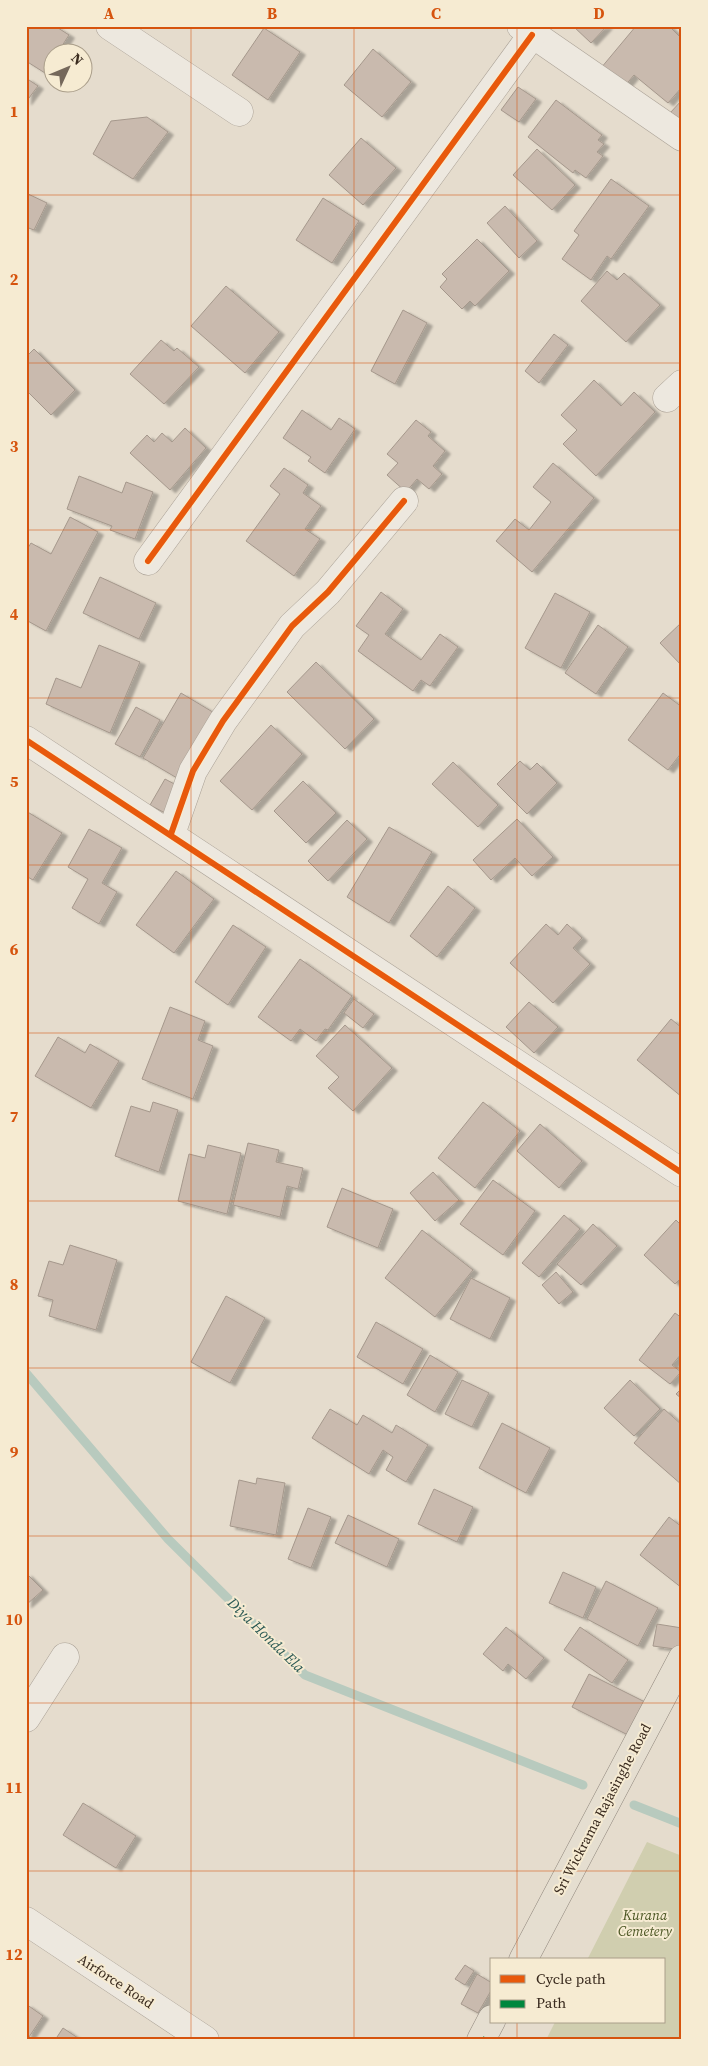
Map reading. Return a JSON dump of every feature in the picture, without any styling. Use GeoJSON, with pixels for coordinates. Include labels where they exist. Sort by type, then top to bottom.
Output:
{"type":"FeatureCollection","features":[{"type":"Feature","properties":{"kind":"main road","name":"Sri Wickrama Rajasinghe Road"},"geometry":{"type":"LineString","coordinates":[[524,1958],[682,1659]]}},
{"type":"Feature","properties":{"kind":"street"},"geometry":{"type":"LineString","coordinates":[[110,26],[239,112]]}},
{"type":"Feature","properties":{"kind":"street"},"geometry":{"type":"LineString","coordinates":[[148,561],[527,30],[682,137]]}},
{"type":"Feature","properties":{"kind":"street"},"geometry":{"type":"LineString","coordinates":[[171,834],[193,771],[224,721],[292,626],[328,592],[404,501]]}},
{"type":"Feature","properties":{"kind":"street"},"geometry":{"type":"LineString","coordinates":[[26,740],[682,1173]]}},
{"type":"Feature","properties":{"kind":"street"},"geometry":{"type":"LineString","coordinates":[[26,1718],[65,1657]]}},
{"type":"Feature","properties":{"kind":"street","name":"Airforce Road"},"geometry":{"type":"LineString","coordinates":[[26,1922],[205,2040]]}},
{"type":"Feature","properties":{"kind":"green space","name":"Kurana Cemetery"},"geometry":{"type":"Polygon","coordinates":[[[647,1842],[682,1856],[682,2040],[546,2040],[554,2024],[666,2024],[666,1958],[588,1958],[647,1842]]]}},
{"type":"Feature","properties":{"kind":"building"},"geometry":{"type":"Polygon","coordinates":[[[26,26],[55,26],[69,35],[64,42],[42,42],[42,71],[26,61],[26,26]]]}},
{"type":"Feature","properties":{"kind":"building"},"geometry":{"type":"Polygon","coordinates":[[[573,26],[607,26],[591,43],[573,26]]]}},
{"type":"Feature","properties":{"kind":"building"},"geometry":{"type":"Polygon","coordinates":[[[636,26],[669,26],[682,39],[682,87],[668,103],[634,75],[619,93],[596,74],[636,26]]]}},
{"type":"Feature","properties":{"kind":"building"},"geometry":{"type":"Polygon","coordinates":[[[264,28],[300,52],[268,100],[232,75],[264,28]]]}},
{"type":"Feature","properties":{"kind":"building"},"geometry":{"type":"Polygon","coordinates":[[[373,49],[411,82],[382,117],[344,85],[373,49]]]}},
{"type":"Feature","properties":{"kind":"building"},"geometry":{"type":"Polygon","coordinates":[[[26,78],[38,86],[26,102],[26,78]]]}},
{"type":"Feature","properties":{"kind":"building"},"geometry":{"type":"Polygon","coordinates":[[[518,87],[536,99],[519,122],[501,110],[518,87]]]}},
{"type":"Feature","properties":{"kind":"building"},"geometry":{"type":"Polygon","coordinates":[[[556,100],[602,135],[598,140],[604,144],[597,152],[603,156],[586,178],[575,170],[573,173],[528,137],[556,100]]]}},
{"type":"Feature","properties":{"kind":"building"},"geometry":{"type":"Polygon","coordinates":[[[682,100],[682,123],[670,113],[682,100]]]}},
{"type":"Feature","properties":{"kind":"building"},"geometry":{"type":"Polygon","coordinates":[[[147,117],[168,132],[133,179],[93,154],[111,121],[147,117]]]}},
{"type":"Feature","properties":{"kind":"building"},"geometry":{"type":"Polygon","coordinates":[[[361,138],[396,168],[363,205],[329,175],[361,138]]]}},
{"type":"Feature","properties":{"kind":"building"},"geometry":{"type":"Polygon","coordinates":[[[537,149],[575,185],[552,210],[513,175],[537,149]]]}},
{"type":"Feature","properties":{"kind":"building"},"geometry":{"type":"Polygon","coordinates":[[[611,179],[649,206],[611,259],[607,256],[591,280],[562,259],[579,235],[574,231],[611,179]]]}},
{"type":"Feature","properties":{"kind":"building"},"geometry":{"type":"Polygon","coordinates":[[[26,193],[47,203],[34,230],[26,227],[26,193]]]}},
{"type":"Feature","properties":{"kind":"building"},"geometry":{"type":"Polygon","coordinates":[[[323,198],[359,221],[332,263],[296,240],[323,198]]]}},
{"type":"Feature","properties":{"kind":"building"},"geometry":{"type":"Polygon","coordinates":[[[505,206],[537,241],[519,258],[487,223],[505,206]]]}},
{"type":"Feature","properties":{"kind":"building"},"geometry":{"type":"Polygon","coordinates":[[[477,239],[509,271],[475,306],[470,301],[462,309],[440,287],[447,279],[442,274],[477,239]]]}},
{"type":"Feature","properties":{"kind":"building"},"geometry":{"type":"Polygon","coordinates":[[[607,271],[617,280],[624,273],[660,305],[626,342],[581,301],[607,271]]]}},
{"type":"Feature","properties":{"kind":"building"},"geometry":{"type":"Polygon","coordinates":[[[226,286],[279,332],[245,373],[191,326],[226,286]]]}},
{"type":"Feature","properties":{"kind":"building"},"geometry":{"type":"Polygon","coordinates":[[[403,310],[427,323],[395,384],[371,371],[403,310]]]}},
{"type":"Feature","properties":{"kind":"building"},"geometry":{"type":"Polygon","coordinates":[[[554,334],[568,345],[539,383],[525,371],[554,334]]]}},
{"type":"Feature","properties":{"kind":"building"},"geometry":{"type":"Polygon","coordinates":[[[161,340],[174,351],[177,348],[199,367],[164,404],[130,374],[161,340]]]}},
{"type":"Feature","properties":{"kind":"building"},"geometry":{"type":"Polygon","coordinates":[[[34,349],[75,390],[51,415],[26,390],[26,357],[34,349]]]}},
{"type":"Feature","properties":{"kind":"building"},"geometry":{"type":"Polygon","coordinates":[[[594,380],[621,406],[634,392],[655,412],[596,476],[563,444],[577,430],[561,415],[594,380]]]}},
{"type":"Feature","properties":{"kind":"building"},"geometry":{"type":"Polygon","coordinates":[[[302,410],[331,430],[339,418],[355,429],[325,473],[308,461],[311,457],[283,438],[302,410]]]}},
{"type":"Feature","properties":{"kind":"building"},"geometry":{"type":"Polygon","coordinates":[[[416,420],[431,432],[428,436],[445,451],[433,466],[442,474],[429,489],[417,479],[406,492],[387,475],[398,463],[387,454],[416,420]]]}},
{"type":"Feature","properties":{"kind":"building"},"geometry":{"type":"Polygon","coordinates":[[[185,428],[206,448],[170,490],[130,453],[147,435],[154,442],[162,433],[172,442],[185,428]]]}},
{"type":"Feature","properties":{"kind":"building"},"geometry":{"type":"Polygon","coordinates":[[[553,463],[594,498],[532,572],[496,541],[515,519],[529,530],[551,502],[533,487],[553,463]]]}},
{"type":"Feature","properties":{"kind":"building"},"geometry":{"type":"Polygon","coordinates":[[[284,468],[308,485],[303,493],[321,506],[305,529],[320,539],[294,576],[246,541],[280,494],[270,486],[284,468]]]}},
{"type":"Feature","properties":{"kind":"building"},"geometry":{"type":"Polygon","coordinates":[[[79,476],[122,493],[126,482],[153,492],[135,539],[110,530],[112,526],[67,509],[79,476]]]}},
{"type":"Feature","properties":{"kind":"building"},"geometry":{"type":"Polygon","coordinates":[[[70,517],[98,532],[46,631],[26,620],[26,551],[31,543],[51,554],[70,517]]]}},
{"type":"Feature","properties":{"kind":"building"},"geometry":{"type":"Polygon","coordinates":[[[100,577],[156,603],[139,639],[83,613],[100,577]]]}},
{"type":"Feature","properties":{"kind":"building"},"geometry":{"type":"Polygon","coordinates":[[[381,592],[403,609],[385,634],[421,660],[440,634],[458,647],[430,686],[421,680],[413,691],[358,651],[369,635],[356,626],[381,592]]]}},
{"type":"Feature","properties":{"kind":"building"},"geometry":{"type":"Polygon","coordinates":[[[555,593],[590,612],[561,668],[525,648],[555,593]]]}},
{"type":"Feature","properties":{"kind":"building"},"geometry":{"type":"Polygon","coordinates":[[[682,622],[682,666],[660,643],[682,622]]]}},
{"type":"Feature","properties":{"kind":"building"},"geometry":{"type":"Polygon","coordinates":[[[598,625],[628,647],[596,694],[565,673],[598,625]]]}},
{"type":"Feature","properties":{"kind":"building"},"geometry":{"type":"Polygon","coordinates":[[[99,645],[140,662],[110,733],[46,704],[56,678],[81,688],[99,645]]]}},
{"type":"Feature","properties":{"kind":"building"},"geometry":{"type":"Polygon","coordinates":[[[316,662],[374,719],[345,749],[287,692],[316,662]]]}},
{"type":"Feature","properties":{"kind":"building"},"geometry":{"type":"Polygon","coordinates":[[[181,693],[216,714],[177,778],[143,758],[181,693]]]}},
{"type":"Feature","properties":{"kind":"building"},"geometry":{"type":"Polygon","coordinates":[[[663,693],[682,707],[682,752],[668,770],[628,740],[663,693]]]}},
{"type":"Feature","properties":{"kind":"building"},"geometry":{"type":"Polygon","coordinates":[[[136,707],[160,720],[140,757],[115,744],[136,707]]]}},
{"type":"Feature","properties":{"kind":"building"},"geometry":{"type":"Polygon","coordinates":[[[271,725],[302,754],[252,810],[220,781],[271,725]]]}},
{"type":"Feature","properties":{"kind":"building"},"geometry":{"type":"Polygon","coordinates":[[[520,761],[530,770],[537,763],[557,783],[527,814],[497,784],[520,761]]]}},
{"type":"Feature","properties":{"kind":"building"},"geometry":{"type":"Polygon","coordinates":[[[453,762],[498,805],[478,827],[432,784],[453,762]]]}},
{"type":"Feature","properties":{"kind":"building"},"geometry":{"type":"Polygon","coordinates":[[[165,779],[180,787],[165,813],[150,805],[165,779]]]}},
{"type":"Feature","properties":{"kind":"building"},"geometry":{"type":"Polygon","coordinates":[[[303,781],[336,813],[306,843],[274,811],[303,781]]]}},
{"type":"Feature","properties":{"kind":"building"},"geometry":{"type":"Polygon","coordinates":[[[26,811],[62,833],[33,880],[26,876],[26,811]]]}},
{"type":"Feature","properties":{"kind":"building"},"geometry":{"type":"Polygon","coordinates":[[[517,819],[553,857],[532,876],[515,858],[491,880],[473,860],[517,819]]]}},
{"type":"Feature","properties":{"kind":"building"},"geometry":{"type":"Polygon","coordinates":[[[347,820],[367,839],[328,881],[308,861],[347,820]]]}},
{"type":"Feature","properties":{"kind":"building"},"geometry":{"type":"Polygon","coordinates":[[[389,827],[432,852],[389,923],[347,897],[389,827]]]}},
{"type":"Feature","properties":{"kind":"building"},"geometry":{"type":"Polygon","coordinates":[[[89,829],[122,848],[102,883],[117,892],[99,924],[72,908],[88,879],[68,867],[89,829]]]}},
{"type":"Feature","properties":{"kind":"building"},"geometry":{"type":"Polygon","coordinates":[[[176,871],[214,899],[174,953],[136,925],[176,871]]]}},
{"type":"Feature","properties":{"kind":"building"},"geometry":{"type":"Polygon","coordinates":[[[448,886],[475,908],[437,957],[410,936],[448,886]]]}},
{"type":"Feature","properties":{"kind":"building"},"geometry":{"type":"Polygon","coordinates":[[[546,924],[558,935],[567,924],[582,938],[573,948],[590,964],[553,1003],[510,963],[546,924]]]}},
{"type":"Feature","properties":{"kind":"building"},"geometry":{"type":"Polygon","coordinates":[[[233,925],[266,947],[228,1005],[195,982],[233,925]]]}},
{"type":"Feature","properties":{"kind":"building"},"geometry":{"type":"Polygon","coordinates":[[[300,959],[352,996],[328,1030],[325,1029],[316,1041],[300,1029],[291,1041],[258,1017],[300,959]]]}},
{"type":"Feature","properties":{"kind":"building"},"geometry":{"type":"Polygon","coordinates":[[[354,999],[374,1014],[363,1028],[344,1013],[354,999]]]}},
{"type":"Feature","properties":{"kind":"building"},"geometry":{"type":"Polygon","coordinates":[[[529,1002],[558,1027],[534,1053],[506,1027],[529,1002]]]}},
{"type":"Feature","properties":{"kind":"building"},"geometry":{"type":"Polygon","coordinates":[[[170,1007],[205,1021],[198,1040],[213,1046],[193,1099],[142,1079],[170,1007]]]}},
{"type":"Feature","properties":{"kind":"building"},"geometry":{"type":"Polygon","coordinates":[[[671,1019],[682,1028],[682,1097],[637,1060],[671,1019]]]}},
{"type":"Feature","properties":{"kind":"building"},"geometry":{"type":"Polygon","coordinates":[[[345,1025],[392,1068],[353,1111],[328,1088],[339,1077],[316,1056],[345,1025]]]}},
{"type":"Feature","properties":{"kind":"building"},"geometry":{"type":"Polygon","coordinates":[[[58,1037],[85,1053],[90,1044],[119,1061],[91,1108],[35,1076],[58,1037]]]}},
{"type":"Feature","properties":{"kind":"building"},"geometry":{"type":"Polygon","coordinates":[[[153,1102],[178,1110],[159,1172],[115,1156],[131,1106],[150,1112],[153,1102]]]}},
{"type":"Feature","properties":{"kind":"building"},"geometry":{"type":"Polygon","coordinates":[[[483,1102],[520,1131],[475,1188],[438,1158],[483,1102]]]}},
{"type":"Feature","properties":{"kind":"building"},"geometry":{"type":"Polygon","coordinates":[[[540,1124],[582,1161],[559,1188],[517,1151],[540,1124]]]}},
{"type":"Feature","properties":{"kind":"building"},"geometry":{"type":"Polygon","coordinates":[[[248,1143],[279,1150],[276,1162],[303,1168],[298,1189],[287,1186],[280,1217],[233,1205],[248,1143]]]}},
{"type":"Feature","properties":{"kind":"building"},"geometry":{"type":"Polygon","coordinates":[[[208,1145],[241,1153],[227,1214],[178,1201],[189,1154],[205,1158],[208,1145]]]}},
{"type":"Feature","properties":{"kind":"building"},"geometry":{"type":"Polygon","coordinates":[[[433,1172],[459,1200],[435,1221],[410,1193],[433,1172]]]}},
{"type":"Feature","properties":{"kind":"building"},"geometry":{"type":"Polygon","coordinates":[[[493,1180],[535,1211],[503,1255],[460,1224],[493,1180]]]}},
{"type":"Feature","properties":{"kind":"building"},"geometry":{"type":"Polygon","coordinates":[[[342,1188],[393,1209],[378,1248],[327,1227],[342,1188]]]}},
{"type":"Feature","properties":{"kind":"building"},"geometry":{"type":"Polygon","coordinates":[[[564,1215],[580,1229],[539,1277],[522,1263],[564,1215]]]}},
{"type":"Feature","properties":{"kind":"building"},"geometry":{"type":"Polygon","coordinates":[[[676,1220],[682,1226],[682,1277],[675,1284],[644,1255],[676,1220]]]}},
{"type":"Feature","properties":{"kind":"building"},"geometry":{"type":"Polygon","coordinates":[[[593,1224],[617,1246],[581,1285],[557,1264],[593,1224]]]}},
{"type":"Feature","properties":{"kind":"building"},"geometry":{"type":"Polygon","coordinates":[[[422,1230],[473,1270],[435,1317],[385,1278],[422,1230]]]}},
{"type":"Feature","properties":{"kind":"building"},"geometry":{"type":"Polygon","coordinates":[[[70,1245],[117,1260],[96,1330],[49,1316],[53,1300],[38,1296],[49,1261],[63,1265],[70,1245]]]}},
{"type":"Feature","properties":{"kind":"building"},"geometry":{"type":"Polygon","coordinates":[[[556,1272],[573,1292],[559,1304],[542,1285],[556,1272]]]}},
{"type":"Feature","properties":{"kind":"building"},"geometry":{"type":"Polygon","coordinates":[[[471,1278],[510,1298],[490,1339],[450,1319],[471,1278]]]}},
{"type":"Feature","properties":{"kind":"building"},"geometry":{"type":"Polygon","coordinates":[[[226,1296],[265,1318],[230,1383],[191,1362],[226,1296]]]}},
{"type":"Feature","properties":{"kind":"building"},"geometry":{"type":"Polygon","coordinates":[[[675,1313],[682,1318],[682,1353],[672,1365],[681,1372],[670,1384],[639,1360],[675,1313]]]}},
{"type":"Feature","properties":{"kind":"building"},"geometry":{"type":"Polygon","coordinates":[[[376,1322],[423,1349],[403,1384],[357,1357],[376,1322]]]}},
{"type":"Feature","properties":{"kind":"building"},"geometry":{"type":"Polygon","coordinates":[[[430,1355],[458,1372],[435,1412],[407,1395],[430,1355]]]}},
{"type":"Feature","properties":{"kind":"building"},"geometry":{"type":"Polygon","coordinates":[[[462,1380],[489,1393],[472,1427],[445,1414],[462,1380]]]}},
{"type":"Feature","properties":{"kind":"building"},"geometry":{"type":"Polygon","coordinates":[[[630,1380],[660,1409],[634,1436],[604,1408],[630,1380]]]}},
{"type":"Feature","properties":{"kind":"building"},"geometry":{"type":"Polygon","coordinates":[[[682,1388],[682,1399],[676,1394],[682,1388]]]}},
{"type":"Feature","properties":{"kind":"building"},"geometry":{"type":"Polygon","coordinates":[[[330,1409],[357,1425],[363,1415],[392,1433],[396,1425],[428,1445],[406,1482],[386,1470],[393,1457],[383,1450],[369,1474],[312,1438],[330,1409]]]}},
{"type":"Feature","properties":{"kind":"building"},"geometry":{"type":"Polygon","coordinates":[[[664,1409],[682,1425],[682,1485],[634,1443],[664,1409]]]}},
{"type":"Feature","properties":{"kind":"building"},"geometry":{"type":"Polygon","coordinates":[[[502,1423],[550,1448],[526,1493],[479,1468],[502,1423]]]}},
{"type":"Feature","properties":{"kind":"building"},"geometry":{"type":"Polygon","coordinates":[[[257,1478],[285,1483],[276,1535],[230,1526],[239,1480],[256,1484],[257,1478]]]}},
{"type":"Feature","properties":{"kind":"building"},"geometry":{"type":"Polygon","coordinates":[[[434,1489],[473,1507],[457,1542],[418,1524],[434,1489]]]}},
{"type":"Feature","properties":{"kind":"building"},"geometry":{"type":"Polygon","coordinates":[[[308,1508],[331,1517],[311,1568],[288,1559],[308,1508]]]}},
{"type":"Feature","properties":{"kind":"building"},"geometry":{"type":"Polygon","coordinates":[[[348,1515],[399,1539],[387,1567],[335,1543],[348,1515]]]}},
{"type":"Feature","properties":{"kind":"building"},"geometry":{"type":"Polygon","coordinates":[[[669,1517],[682,1527],[682,1588],[640,1555],[669,1517]]]}},
{"type":"Feature","properties":{"kind":"building"},"geometry":{"type":"Polygon","coordinates":[[[563,1572],[596,1587],[583,1618],[549,1603],[563,1572]]]}},
{"type":"Feature","properties":{"kind":"building"},"geometry":{"type":"Polygon","coordinates":[[[26,1573],[43,1590],[26,1605],[26,1573]]]}},
{"type":"Feature","properties":{"kind":"building"},"geometry":{"type":"Polygon","coordinates":[[[606,1581],[658,1608],[638,1646],[587,1619],[606,1581]]]}},
{"type":"Feature","properties":{"kind":"building"},"geometry":{"type":"Polygon","coordinates":[[[657,1624],[682,1628],[682,1650],[653,1646],[657,1624]]]}},
{"type":"Feature","properties":{"kind":"building"},"geometry":{"type":"Polygon","coordinates":[[[506,1627],[544,1658],[526,1679],[508,1664],[503,1671],[483,1654],[506,1627]]]}},
{"type":"Feature","properties":{"kind":"building"},"geometry":{"type":"Polygon","coordinates":[[[580,1627],[628,1660],[612,1683],[564,1650],[580,1627]]]}},
{"type":"Feature","properties":{"kind":"building"},"geometry":{"type":"Polygon","coordinates":[[[589,1674],[649,1704],[632,1737],[572,1707],[589,1674]]]}},
{"type":"Feature","properties":{"kind":"building"},"geometry":{"type":"Polygon","coordinates":[[[83,1803],[136,1836],[116,1868],[63,1835],[83,1803]]]}},
{"type":"Feature","properties":{"kind":"building"},"geometry":{"type":"Polygon","coordinates":[[[465,1965],[474,1971],[465,1985],[455,1979],[465,1965]]]}},
{"type":"Feature","properties":{"kind":"building"},"geometry":{"type":"Polygon","coordinates":[[[477,1974],[490,1982],[490,1992],[478,2013],[461,2004],[477,1974]]]}},
{"type":"Feature","properties":{"kind":"building"},"geometry":{"type":"Polygon","coordinates":[[[26,2004],[43,2016],[27,2040],[26,2040],[26,2004]]]}},
{"type":"Feature","properties":{"kind":"building"},"geometry":{"type":"Polygon","coordinates":[[[63,2028],[81,2040],[55,2040],[63,2028]]]}},
{"type":"Feature","properties":{"kind":"waterway","name":"Diya Honda Ela"},"geometry":{"type":"LineString","coordinates":[[26,1373],[168,1539],[305,1675],[583,1785]]}},
{"type":"Feature","properties":{"kind":"waterway","name":"Diya Honda Ela"},"geometry":{"type":"LineString","coordinates":[[634,1805],[682,1824]]}},
{"type":"Feature","properties":{"kind":"cycle path"},"geometry":{"type":"LineString","coordinates":[[148,561],[532,35]]}},
{"type":"Feature","properties":{"kind":"cycle path"},"geometry":{"type":"LineString","coordinates":[[171,834],[193,771],[223,721],[292,626],[328,592],[404,501]]}},
{"type":"Feature","properties":{"kind":"cycle path"},"geometry":{"type":"LineString","coordinates":[[26,740],[682,1173]]}}]}
